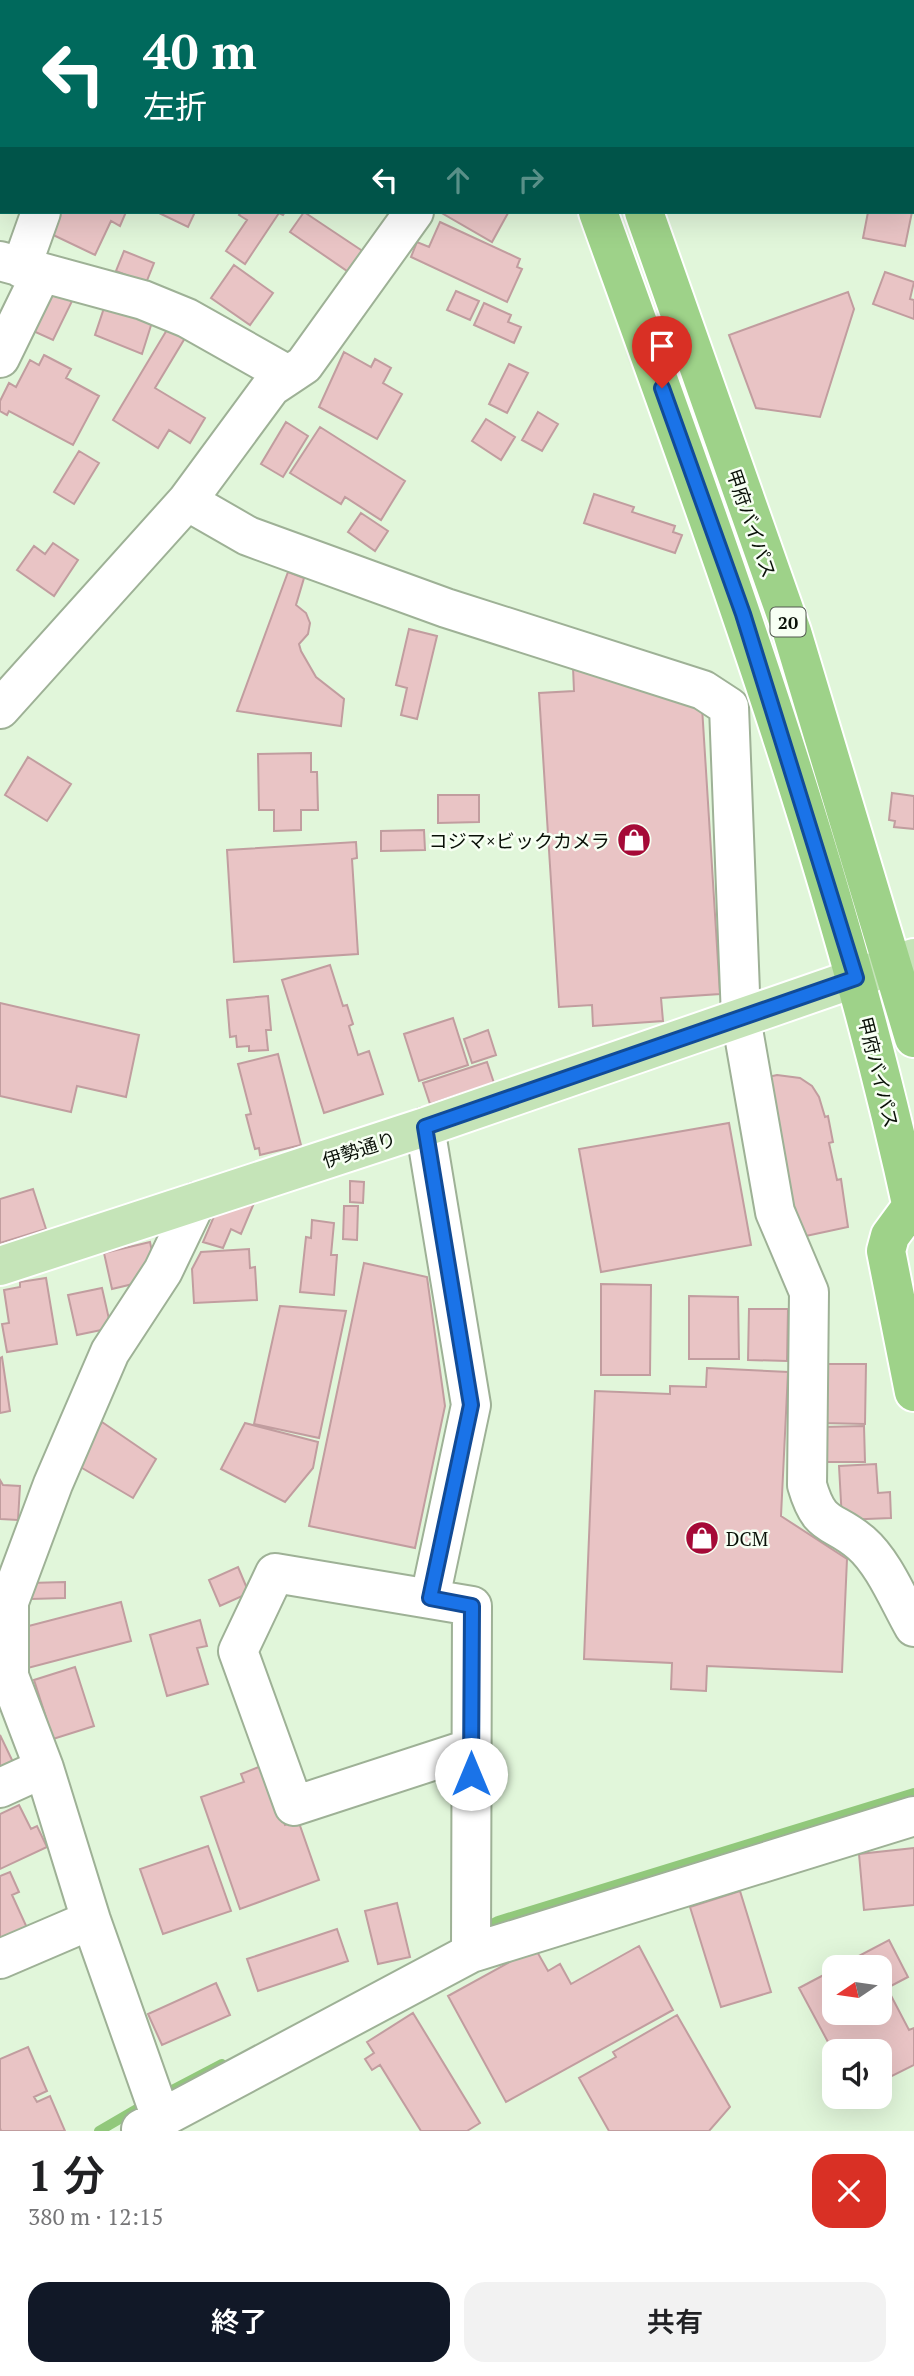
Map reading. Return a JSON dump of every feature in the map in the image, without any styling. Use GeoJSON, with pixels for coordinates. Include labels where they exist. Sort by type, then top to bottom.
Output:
{"type":"FeatureCollection","features":[{"type":"Feature","properties":{"kind":"highway","name":"甲府バイパス"},"geometry":{"type":"LineString","coordinates":[[599,214],[743,614],[856,978],[913,1211]]}},
{"type":"Feature","properties":{"kind":"highway","name":"甲府バイパス"},"geometry":{"type":"LineString","coordinates":[[645,214],[792,632],[907,983],[914,1038]]}},
{"type":"Feature","properties":{"kind":"highway"},"geometry":{"type":"LineString","coordinates":[[913,1211],[890,1236],[886,1251],[914,1392]]}},
{"type":"Feature","properties":{"kind":"main road","name":"伊勢通り"},"geometry":{"type":"LineString","coordinates":[[0,1266],[425,1127],[856,978],[907,983]]}},
{"type":"Feature","properties":{"kind":"street"},"geometry":{"type":"LineString","coordinates":[[0,358],[21,267],[40,214]]}},
{"type":"Feature","properties":{"kind":"street"},"geometry":{"type":"LineString","coordinates":[[0,709],[187,501],[271,387],[304,365],[413,214]]}},
{"type":"Feature","properties":{"kind":"street"},"geometry":{"type":"LineString","coordinates":[[21,267],[154,304],[187,318],[288,374]]}},
{"type":"Feature","properties":{"kind":"street"},"geometry":{"type":"LineString","coordinates":[[187,501],[248,536],[446,608],[704,690],[729,707],[741,1018],[775,1212],[809,1292],[807,1485],[813,1505],[822,1520],[861,1543],[878,1565],[914,1627]]}},
{"type":"Feature","properties":{"kind":"street"},"geometry":{"type":"LineString","coordinates":[[425,1127],[471,1405],[430,1598]]}},
{"type":"Feature","properties":{"kind":"street"},"geometry":{"type":"LineString","coordinates":[[196,1202],[163,1271],[110,1352],[53,1484],[9,1602],[9,1676],[44,1768],[92,1920],[150,2124],[471,1953],[914,1816]]}},
{"type":"Feature","properties":{"kind":"street"},"geometry":{"type":"LineString","coordinates":[[471,1953],[472,1748],[472,1606],[275,1573],[239,1651],[294,1806],[472,1748]]}},
{"type":"Feature","properties":{"kind":"street"},"geometry":{"type":"LineString","coordinates":[[0,1788],[44,1768]]}},
{"type":"Feature","properties":{"kind":"street"},"geometry":{"type":"LineString","coordinates":[[0,1959],[92,1920]]}},
{"type":"Feature","properties":{"kind":"building"},"geometry":{"type":"Polygon","coordinates":[[[58,214],[125,214],[120,226],[111,221],[95,255],[49,233],[58,214]]]}},
{"type":"Feature","properties":{"kind":"building"},"geometry":{"type":"Polygon","coordinates":[[[161,214],[194,214],[188,227],[161,214]]]}},
{"type":"Feature","properties":{"kind":"building"},"geometry":{"type":"Polygon","coordinates":[[[278,214],[245,264],[226,251],[247,220],[239,215],[278,214]]]}},
{"type":"Feature","properties":{"kind":"building"},"geometry":{"type":"Polygon","coordinates":[[[303,214],[307,214],[364,252],[350,273],[290,232],[303,214]]]}},
{"type":"Feature","properties":{"kind":"building"},"geometry":{"type":"Polygon","coordinates":[[[443,214],[507,214],[492,242],[443,214]]]}},
{"type":"Feature","properties":{"kind":"building"},"geometry":{"type":"Polygon","coordinates":[[[868,214],[912,214],[905,246],[863,238],[868,214]]]}},
{"type":"Feature","properties":{"kind":"building"},"geometry":{"type":"Polygon","coordinates":[[[440,222],[520,259],[517,267],[522,269],[507,302],[411,257],[417,242],[429,247],[440,222]]]}},
{"type":"Feature","properties":{"kind":"building"},"geometry":{"type":"Polygon","coordinates":[[[124,251],[154,263],[146,283],[116,271],[124,251]]]}},
{"type":"Feature","properties":{"kind":"building"},"geometry":{"type":"Polygon","coordinates":[[[234,265],[273,293],[250,325],[211,298],[234,265]]]}},
{"type":"Feature","properties":{"kind":"building"},"geometry":{"type":"Polygon","coordinates":[[[885,272],[914,282],[910,299],[914,300],[914,319],[873,304],[885,272]]]}},
{"type":"Feature","properties":{"kind":"building"},"geometry":{"type":"Polygon","coordinates":[[[49,291],[76,293],[53,340],[31,330],[49,291]]]}},
{"type":"Feature","properties":{"kind":"building"},"geometry":{"type":"Polygon","coordinates":[[[456,291],[479,301],[470,320],[447,310],[456,291]]]}},
{"type":"Feature","properties":{"kind":"building"},"geometry":{"type":"Polygon","coordinates":[[[848,292],[854,309],[820,417],[756,408],[729,335],[848,292]]]}},
{"type":"Feature","properties":{"kind":"building"},"geometry":{"type":"Polygon","coordinates":[[[484,303],[511,315],[508,322],[521,327],[514,343],[474,325],[484,303]]]}},
{"type":"Feature","properties":{"kind":"building"},"geometry":{"type":"Polygon","coordinates":[[[104,308],[153,319],[142,354],[95,335],[104,308]]]}},
{"type":"Feature","properties":{"kind":"building"},"geometry":{"type":"Polygon","coordinates":[[[168,328],[185,338],[155,388],[205,418],[190,443],[169,430],[158,448],[113,420],[168,328]]]}},
{"type":"Feature","properties":{"kind":"building"},"geometry":{"type":"Polygon","coordinates":[[[344,352],[371,367],[375,359],[391,368],[383,383],[402,394],[377,439],[319,407],[344,352]]]}},
{"type":"Feature","properties":{"kind":"building"},"geometry":{"type":"Polygon","coordinates":[[[44,355],[71,369],[66,378],[99,396],[73,445],[9,411],[7,415],[0,411],[0,401],[9,383],[16,387],[30,360],[39,365],[44,355]]]}},
{"type":"Feature","properties":{"kind":"building"},"geometry":{"type":"Polygon","coordinates":[[[509,364],[528,373],[507,413],[489,404],[509,364]]]}},
{"type":"Feature","properties":{"kind":"building"},"geometry":{"type":"Polygon","coordinates":[[[538,412],[558,424],[542,451],[522,440],[538,412]]]}},
{"type":"Feature","properties":{"kind":"building"},"geometry":{"type":"Polygon","coordinates":[[[486,419],[515,437],[501,460],[472,441],[486,419]]]}},
{"type":"Feature","properties":{"kind":"building"},"geometry":{"type":"Polygon","coordinates":[[[286,422],[308,436],[283,477],[261,464],[286,422]]]}},
{"type":"Feature","properties":{"kind":"building"},"geometry":{"type":"Polygon","coordinates":[[[320,427],[405,481],[381,520],[345,497],[341,504],[290,473],[320,427]]]}},
{"type":"Feature","properties":{"kind":"building"},"geometry":{"type":"Polygon","coordinates":[[[79,451],[99,463],[74,504],[54,492],[79,451]]]}},
{"type":"Feature","properties":{"kind":"building"},"geometry":{"type":"Polygon","coordinates":[[[594,494],[634,507],[632,512],[675,526],[673,532],[682,535],[675,553],[584,523],[594,494]]]}},
{"type":"Feature","properties":{"kind":"building"},"geometry":{"type":"Polygon","coordinates":[[[361,513],[388,531],[375,551],[348,532],[361,513]]]}},
{"type":"Feature","properties":{"kind":"building"},"geometry":{"type":"Polygon","coordinates":[[[53,543],[78,560],[54,596],[17,570],[34,546],[45,554],[53,543]]]}},
{"type":"Feature","properties":{"kind":"building"},"geometry":{"type":"Polygon","coordinates":[[[288,572],[304,578],[296,605],[306,613],[310,623],[308,634],[299,644],[301,651],[316,677],[344,699],[341,726],[237,711],[288,572]]]}},
{"type":"Feature","properties":{"kind":"building"},"geometry":{"type":"Polygon","coordinates":[[[409,629],[437,636],[417,719],[401,715],[407,688],[396,685],[409,629]]]}},
{"type":"Feature","properties":{"kind":"building"},"geometry":{"type":"Polygon","coordinates":[[[573,667],[702,707],[720,994],[661,998],[663,1021],[593,1026],[592,1005],[559,1007],[539,693],[574,691],[573,667]]]}},
{"type":"Feature","properties":{"kind":"building"},"geometry":{"type":"Polygon","coordinates":[[[311,753],[311,772],[317,772],[318,810],[301,810],[301,830],[274,831],[274,810],[259,810],[258,754],[311,753]]]}},
{"type":"Feature","properties":{"kind":"building"},"geometry":{"type":"Polygon","coordinates":[[[28,757],[71,784],[47,821],[5,795],[28,757]]]}},
{"type":"Feature","properties":{"kind":"building"},"geometry":{"type":"Polygon","coordinates":[[[892,793],[914,796],[914,829],[894,827],[895,821],[889,820],[892,793]]]}},
{"type":"Feature","properties":{"kind":"building"},"geometry":{"type":"Polygon","coordinates":[[[438,795],[479,795],[479,822],[438,823],[438,795]]]}},
{"type":"Feature","properties":{"kind":"building"},"geometry":{"type":"Polygon","coordinates":[[[424,830],[425,850],[381,851],[381,831],[424,830]]]}},
{"type":"Feature","properties":{"kind":"building"},"geometry":{"type":"Polygon","coordinates":[[[356,842],[357,858],[352,859],[358,954],[234,962],[227,850],[356,842]]]}},
{"type":"Feature","properties":{"kind":"building"},"geometry":{"type":"Polygon","coordinates":[[[330,965],[343,1006],[347,1005],[353,1024],[349,1026],[358,1055],[369,1051],[383,1094],[324,1113],[282,980],[330,965]]]}},
{"type":"Feature","properties":{"kind":"building"},"geometry":{"type":"Polygon","coordinates":[[[268,996],[271,1030],[266,1030],[268,1050],[249,1051],[249,1046],[237,1047],[236,1036],[230,1037],[227,1000],[268,996]]]}},
{"type":"Feature","properties":{"kind":"building"},"geometry":{"type":"Polygon","coordinates":[[[0,1003],[139,1035],[126,1097],[77,1086],[71,1112],[0,1096],[0,1003]]]}},
{"type":"Feature","properties":{"kind":"building"},"geometry":{"type":"Polygon","coordinates":[[[453,1018],[468,1065],[419,1081],[404,1034],[453,1018]]]}},
{"type":"Feature","properties":{"kind":"building"},"geometry":{"type":"Polygon","coordinates":[[[488,1030],[496,1055],[472,1063],[464,1039],[488,1030]]]}},
{"type":"Feature","properties":{"kind":"building"},"geometry":{"type":"Polygon","coordinates":[[[278,1054],[301,1145],[260,1155],[259,1148],[255,1149],[246,1115],[251,1114],[238,1064],[278,1054]]]}},
{"type":"Feature","properties":{"kind":"building"},"geometry":{"type":"Polygon","coordinates":[[[487,1062],[494,1083],[430,1104],[423,1083],[487,1062]]]}},
{"type":"Feature","properties":{"kind":"building"},"geometry":{"type":"Polygon","coordinates":[[[777,1075],[800,1078],[812,1086],[819,1097],[825,1117],[828,1116],[833,1142],[829,1143],[837,1180],[841,1179],[848,1227],[801,1237],[795,1208],[791,1209],[768,1077],[777,1075]]]}},
{"type":"Feature","properties":{"kind":"building"},"geometry":{"type":"Polygon","coordinates":[[[729,1123],[751,1245],[601,1272],[579,1149],[729,1123]]]}},
{"type":"Feature","properties":{"kind":"building"},"geometry":{"type":"Polygon","coordinates":[[[350,1181],[364,1182],[363,1203],[350,1202],[350,1181]]]}},
{"type":"Feature","properties":{"kind":"building"},"geometry":{"type":"Polygon","coordinates":[[[33,1189],[46,1229],[0,1243],[0,1199],[33,1189]]]}},
{"type":"Feature","properties":{"kind":"building"},"geometry":{"type":"Polygon","coordinates":[[[254,1203],[241,1234],[231,1229],[223,1248],[203,1242],[215,1214],[254,1203]]]}},
{"type":"Feature","properties":{"kind":"building"},"geometry":{"type":"Polygon","coordinates":[[[344,1206],[358,1206],[357,1240],[343,1239],[344,1206]]]}},
{"type":"Feature","properties":{"kind":"building"},"geometry":{"type":"Polygon","coordinates":[[[312,1220],[334,1223],[331,1255],[337,1255],[334,1295],[300,1292],[306,1237],[311,1238],[312,1220]]]}},
{"type":"Feature","properties":{"kind":"building"},"geometry":{"type":"Polygon","coordinates":[[[150,1242],[154,1261],[137,1283],[112,1289],[104,1253],[150,1242]]]}},
{"type":"Feature","properties":{"kind":"building"},"geometry":{"type":"Polygon","coordinates":[[[249,1249],[250,1268],[255,1267],[257,1300],[194,1303],[192,1269],[201,1252],[249,1249]]]}},
{"type":"Feature","properties":{"kind":"building"},"geometry":{"type":"Polygon","coordinates":[[[364,1263],[427,1277],[445,1406],[415,1548],[309,1526],[364,1263]]]}},
{"type":"Feature","properties":{"kind":"building"},"geometry":{"type":"Polygon","coordinates":[[[46,1278],[57,1344],[7,1352],[2,1324],[9,1323],[4,1290],[20,1287],[20,1282],[46,1278]]]}},
{"type":"Feature","properties":{"kind":"building"},"geometry":{"type":"Polygon","coordinates":[[[601,1284],[651,1285],[650,1375],[601,1375],[601,1284]]]}},
{"type":"Feature","properties":{"kind":"building"},"geometry":{"type":"Polygon","coordinates":[[[102,1288],[111,1328],[77,1335],[68,1295],[102,1288]]]}},
{"type":"Feature","properties":{"kind":"building"},"geometry":{"type":"Polygon","coordinates":[[[689,1296],[738,1297],[739,1359],[689,1359],[689,1296]]]}},
{"type":"Feature","properties":{"kind":"building"},"geometry":{"type":"Polygon","coordinates":[[[280,1306],[346,1311],[319,1438],[254,1424],[280,1306]]]}},
{"type":"Feature","properties":{"kind":"building"},"geometry":{"type":"Polygon","coordinates":[[[749,1309],[788,1309],[787,1361],[748,1360],[749,1309]]]}},
{"type":"Feature","properties":{"kind":"building"},"geometry":{"type":"Polygon","coordinates":[[[2,1357],[10,1411],[0,1413],[0,1358],[2,1357]]]}},
{"type":"Feature","properties":{"kind":"building"},"geometry":{"type":"Polygon","coordinates":[[[824,1364],[866,1364],[865,1424],[823,1423],[824,1364]]]}},
{"type":"Feature","properties":{"kind":"building","name":"DCM"},"geometry":{"type":"Polygon","coordinates":[[[707,1368],[788,1372],[781,1516],[847,1559],[842,1672],[707,1666],[706,1691],[671,1689],[672,1663],[584,1659],[595,1391],[670,1394],[670,1386],[706,1387],[707,1368]]]}},
{"type":"Feature","properties":{"kind":"building"},"geometry":{"type":"Polygon","coordinates":[[[102,1422],[156,1459],[133,1498],[77,1465],[102,1422]]]}},
{"type":"Feature","properties":{"kind":"building"},"geometry":{"type":"Polygon","coordinates":[[[245,1423],[318,1442],[313,1468],[285,1502],[221,1469],[245,1423]]]}},
{"type":"Feature","properties":{"kind":"building"},"geometry":{"type":"Polygon","coordinates":[[[864,1426],[865,1462],[824,1462],[823,1427],[864,1426]]]}},
{"type":"Feature","properties":{"kind":"building"},"geometry":{"type":"Polygon","coordinates":[[[876,1464],[878,1493],[890,1492],[891,1518],[842,1520],[839,1466],[876,1464]]]}},
{"type":"Feature","properties":{"kind":"building"},"geometry":{"type":"Polygon","coordinates":[[[0,1480],[3,1485],[20,1486],[18,1520],[0,1519],[0,1480]]]}},
{"type":"Feature","properties":{"kind":"building"},"geometry":{"type":"Polygon","coordinates":[[[238,1567],[249,1593],[220,1606],[209,1580],[238,1567]]]}},
{"type":"Feature","properties":{"kind":"building"},"geometry":{"type":"Polygon","coordinates":[[[65,1582],[65,1598],[31,1599],[30,1583],[65,1582]]]}},
{"type":"Feature","properties":{"kind":"building"},"geometry":{"type":"Polygon","coordinates":[[[121,1602],[131,1641],[20,1670],[17,1629],[121,1602]]]}},
{"type":"Feature","properties":{"kind":"building"},"geometry":{"type":"Polygon","coordinates":[[[200,1620],[207,1646],[197,1648],[208,1684],[167,1696],[150,1635],[200,1620]]]}},
{"type":"Feature","properties":{"kind":"building"},"geometry":{"type":"Polygon","coordinates":[[[75,1667],[94,1726],[53,1739],[34,1680],[75,1667]]]}},
{"type":"Feature","properties":{"kind":"building"},"geometry":{"type":"Polygon","coordinates":[[[0,1735],[13,1762],[0,1768],[0,1735]]]}},
{"type":"Feature","properties":{"kind":"building"},"geometry":{"type":"Polygon","coordinates":[[[264,1765],[285,1825],[298,1820],[319,1880],[240,1909],[201,1797],[244,1782],[241,1774],[264,1765]]]}},
{"type":"Feature","properties":{"kind":"building"},"geometry":{"type":"Polygon","coordinates":[[[19,1805],[31,1829],[37,1826],[47,1847],[0,1869],[0,1814],[19,1805]]]}},
{"type":"Feature","properties":{"kind":"building"},"geometry":{"type":"Polygon","coordinates":[[[208,1846],[231,1911],[163,1934],[140,1869],[208,1846]]]}},
{"type":"Feature","properties":{"kind":"building"},"geometry":{"type":"Polygon","coordinates":[[[914,1848],[914,1905],[864,1910],[859,1854],[914,1848]]]}},
{"type":"Feature","properties":{"kind":"building"},"geometry":{"type":"Polygon","coordinates":[[[10,1872],[19,1892],[12,1895],[28,1930],[0,1943],[0,1876],[10,1872]]]}},
{"type":"Feature","properties":{"kind":"building"},"geometry":{"type":"Polygon","coordinates":[[[740,1891],[771,1992],[721,2007],[690,1907],[740,1891]]]}},
{"type":"Feature","properties":{"kind":"building"},"geometry":{"type":"Polygon","coordinates":[[[397,1903],[410,1957],[378,1964],[365,1911],[397,1903]]]}},
{"type":"Feature","properties":{"kind":"building"},"geometry":{"type":"Polygon","coordinates":[[[337,1929],[348,1961],[258,1991],[247,1959],[337,1929]]]}},
{"type":"Feature","properties":{"kind":"building"},"geometry":{"type":"Polygon","coordinates":[[[889,1940],[908,1977],[892,1985],[892,1955],[861,1955],[889,1940]]]}},
{"type":"Feature","properties":{"kind":"building"},"geometry":{"type":"Polygon","coordinates":[[[639,1946],[673,2010],[506,2102],[448,1996],[535,1948],[548,1971],[560,1964],[571,1984],[639,1946]]]}},
{"type":"Feature","properties":{"kind":"building"},"geometry":{"type":"Polygon","coordinates":[[[822,1976],[822,2025],[892,2025],[892,1998],[909,2030],[914,2028],[914,2065],[892,2076],[892,2039],[826,2039],[799,1988],[822,1976]]]}},
{"type":"Feature","properties":{"kind":"building"},"geometry":{"type":"Polygon","coordinates":[[[216,1983],[230,2015],[162,2045],[148,2014],[216,1983]]]}},
{"type":"Feature","properties":{"kind":"building"},"geometry":{"type":"Polygon","coordinates":[[[413,2013],[480,2123],[467,2131],[421,2131],[380,2065],[372,2070],[365,2059],[374,2053],[367,2042],[413,2013]]]}},
{"type":"Feature","properties":{"kind":"building"},"geometry":{"type":"Polygon","coordinates":[[[677,2015],[730,2107],[709,2131],[609,2131],[579,2078],[616,2057],[613,2052],[677,2015]]]}},
{"type":"Feature","properties":{"kind":"building"},"geometry":{"type":"Polygon","coordinates":[[[28,2047],[47,2091],[34,2097],[37,2102],[50,2096],[65,2131],[1,2131],[0,2059],[28,2047]]]}},
{"type":"Feature","properties":{"kind":"waterway"},"geometry":{"type":"LineString","coordinates":[[480,1930],[498,1921],[914,1793]]}},
{"type":"Feature","properties":{"kind":"waterway"},"geometry":{"type":"LineString","coordinates":[[161,2096],[222,2064]]}},
{"type":"Feature","properties":{"kind":"waterway"},"geometry":{"type":"LineString","coordinates":[[99,2131],[147,2103]]}},
{"type":"Feature","properties":{"kind":"place","name":"コジマ×ビックカメラ"},"geometry":{"type":"Point","coordinates":[634,840]}},
{"type":"Feature","properties":{"kind":"place","name":"DCM"},"geometry":{"type":"Point","coordinates":[702,1538]}},
{"type":"Feature","properties":{"kind":"route"},"geometry":{"type":"LineString","coordinates":[[471,1774],[472,1606],[430,1598],[471,1405],[425,1127],[856,978],[743,614],[662,388]]}}]}
